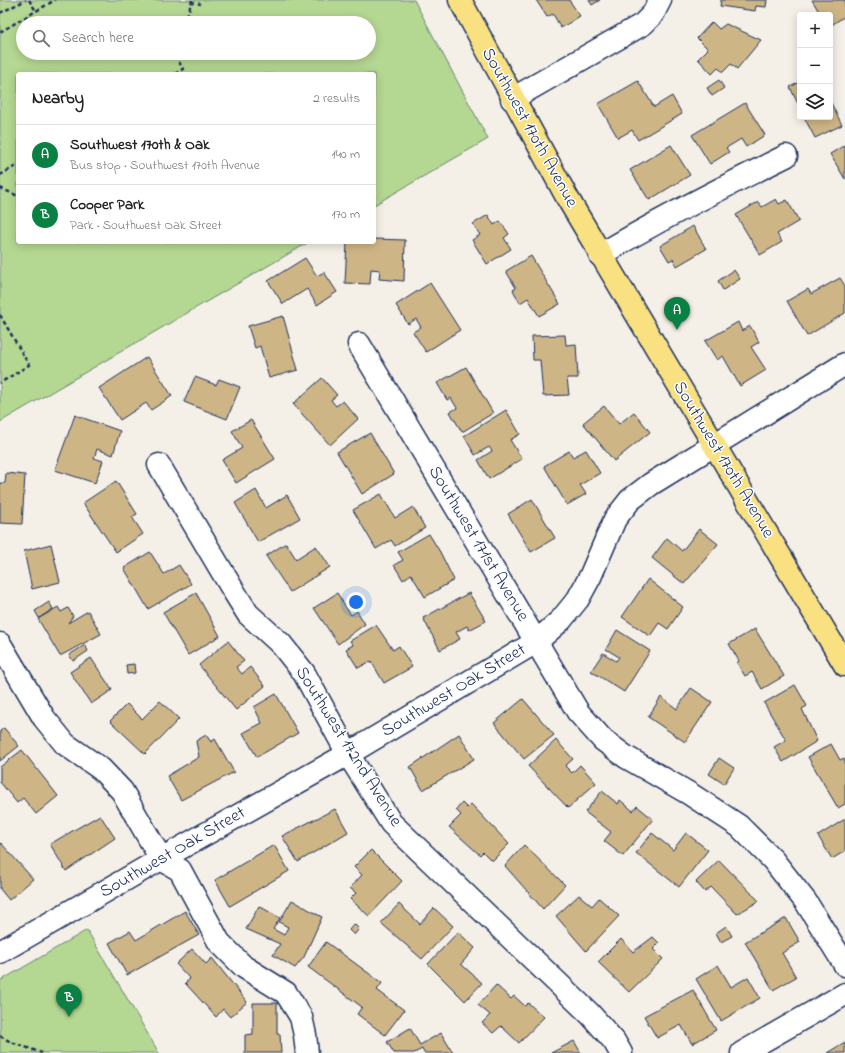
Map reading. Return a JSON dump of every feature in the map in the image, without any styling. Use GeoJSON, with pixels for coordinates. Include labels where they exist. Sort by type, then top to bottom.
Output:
{"type":"FeatureCollection","features":[{"type":"Feature","properties":{"kind":"main road","name":"Southwest 170th Avenue"},"geometry":{"type":"LineString","coordinates":[[460,0],[512,99],[600,255],[845,665]]}},
{"type":"Feature","properties":{"kind":"street"},"geometry":{"type":"LineString","coordinates":[[512,99],[643,24],[653,14],[660,0]]}},
{"type":"Feature","properties":{"kind":"street"},"geometry":{"type":"LineString","coordinates":[[600,255],[719,189],[786,156]]}},
{"type":"Feature","properties":{"kind":"street","name":"Southwest 171st Avenue"},"geometry":{"type":"LineString","coordinates":[[359,344],[578,712],[603,740],[626,757],[690,794],[739,826],[773,860],[806,902],[845,965]]}},
{"type":"Feature","properties":{"kind":"street","name":"Southwest Oak Street"},"geometry":{"type":"LineString","coordinates":[[0,952],[160,859],[348,754],[536,642],[561,620],[578,599],[590,577],[615,519],[630,500],[650,484],[845,364]]}},
{"type":"Feature","properties":{"kind":"street","name":"Southwest 172nd Avenue"},"geometry":{"type":"LineString","coordinates":[[159,465],[248,614],[281,644],[304,673],[348,754],[391,823],[590,1014],[614,1042],[621,1053]]}},
{"type":"Feature","properties":{"kind":"street"},"geometry":{"type":"LineString","coordinates":[[0,644],[44,718],[65,744],[101,769],[122,791],[160,859],[180,870],[219,942],[244,967],[286,993],[301,1017],[307,1053]]}},
{"type":"Feature","properties":{"kind":"street"},"geometry":{"type":"LineString","coordinates":[[742,1053],[845,994]]}},
{"type":"Feature","properties":{"kind":"path"},"geometry":{"type":"LineString","coordinates":[[0,13],[26,0]]}},
{"type":"Feature","properties":{"kind":"path"},"geometry":{"type":"LineString","coordinates":[[29,0],[36,11]]}},
{"type":"Feature","properties":{"kind":"path"},"geometry":{"type":"LineString","coordinates":[[27,16],[55,0]]}},
{"type":"Feature","properties":{"kind":"path"},"geometry":{"type":"LineString","coordinates":[[187,16],[191,1],[201,4]]}},
{"type":"Feature","properties":{"kind":"path"},"geometry":{"type":"LineString","coordinates":[[0,32],[16,23]]}},
{"type":"Feature","properties":{"kind":"path"},"geometry":{"type":"LineString","coordinates":[[178,60],[183,69],[178,72]]}},
{"type":"Feature","properties":{"kind":"path"},"geometry":{"type":"LineString","coordinates":[[0,175],[16,165]]}},
{"type":"Feature","properties":{"kind":"path"},"geometry":{"type":"LineString","coordinates":[[0,188],[16,195]]}},
{"type":"Feature","properties":{"kind":"path"},"geometry":{"type":"LineString","coordinates":[[0,315],[29,365],[0,382]]}},
{"type":"Feature","properties":{"kind":"path"},"geometry":{"type":"LineString","coordinates":[[0,1036],[11,1042],[42,1053]]}},
{"type":"Feature","properties":{"kind":"green space"},"geometry":{"type":"Polygon","coordinates":[[[0,0],[414,0],[488,139],[376,204],[376,72],[16,72],[16,244],[306,244],[0,422],[0,0]]]}},
{"type":"Feature","properties":{"kind":"green space"},"geometry":{"type":"Polygon","coordinates":[[[87,930],[159,1053],[0,1053],[0,981],[87,930]]]}},
{"type":"Feature","properties":{"kind":"building"},"geometry":{"type":"Polygon","coordinates":[[[536,0],[569,0],[580,16],[561,28],[553,14],[547,17],[536,0]]]}},
{"type":"Feature","properties":{"kind":"building"},"geometry":{"type":"Polygon","coordinates":[[[589,0],[600,0],[592,5],[589,0]]]}},
{"type":"Feature","properties":{"kind":"building"},"geometry":{"type":"Polygon","coordinates":[[[721,0],[767,0],[766,7],[756,6],[755,11],[720,6],[721,0]]]}},
{"type":"Feature","properties":{"kind":"building"},"geometry":{"type":"Polygon","coordinates":[[[812,0],[845,0],[845,16],[833,24],[833,12],[819,12],[812,0]]]}},
{"type":"Feature","properties":{"kind":"building"},"geometry":{"type":"Polygon","coordinates":[[[712,22],[719,29],[726,24],[761,40],[737,69],[731,64],[723,72],[718,68],[712,74],[698,59],[708,49],[697,38],[712,22]]]}},
{"type":"Feature","properties":{"kind":"building"},"geometry":{"type":"Polygon","coordinates":[[[719,80],[724,88],[712,96],[707,88],[719,80]]]}},
{"type":"Feature","properties":{"kind":"building"},"geometry":{"type":"Polygon","coordinates":[[[638,81],[654,107],[672,96],[682,114],[638,140],[632,130],[618,138],[598,104],[638,81]]]}},
{"type":"Feature","properties":{"kind":"building"},"geometry":{"type":"Polygon","coordinates":[[[797,84],[797,102],[790,87],[797,84]]]}},
{"type":"Feature","properties":{"kind":"building"},"geometry":{"type":"Polygon","coordinates":[[[745,103],[765,135],[746,147],[741,139],[726,148],[729,152],[710,164],[692,135],[745,103]]]}},
{"type":"Feature","properties":{"kind":"building"},"geometry":{"type":"Polygon","coordinates":[[[833,107],[842,125],[815,138],[806,120],[833,120],[833,107]]]}},
{"type":"Feature","properties":{"kind":"building"},"geometry":{"type":"Polygon","coordinates":[[[671,145],[690,175],[649,200],[630,170],[671,145]]]}},
{"type":"Feature","properties":{"kind":"building"},"geometry":{"type":"Polygon","coordinates":[[[845,145],[845,179],[830,154],[845,145]]]}},
{"type":"Feature","properties":{"kind":"building"},"geometry":{"type":"Polygon","coordinates":[[[776,199],[779,204],[787,200],[799,221],[777,234],[782,242],[760,255],[736,215],[758,202],[762,207],[776,199]]]}},
{"type":"Feature","properties":{"kind":"building"},"geometry":{"type":"Polygon","coordinates":[[[488,215],[494,225],[500,221],[509,234],[504,238],[511,249],[487,264],[472,240],[480,235],[473,224],[488,215]]]}},
{"type":"Feature","properties":{"kind":"building"},"geometry":{"type":"Polygon","coordinates":[[[693,226],[706,249],[677,266],[673,259],[669,261],[660,246],[693,226]]]}},
{"type":"Feature","properties":{"kind":"building"},"geometry":{"type":"Polygon","coordinates":[[[376,239],[405,240],[404,281],[379,279],[380,270],[371,269],[370,284],[345,283],[347,244],[376,244],[376,239]]]}},
{"type":"Feature","properties":{"kind":"building"},"geometry":{"type":"Polygon","coordinates":[[[531,256],[560,304],[539,316],[528,298],[520,303],[513,290],[516,288],[506,271],[531,256]]]}},
{"type":"Feature","properties":{"kind":"building"},"geometry":{"type":"Polygon","coordinates":[[[305,258],[317,276],[324,272],[337,292],[317,305],[307,289],[283,304],[268,281],[305,258]]]}},
{"type":"Feature","properties":{"kind":"building"},"geometry":{"type":"Polygon","coordinates":[[[734,270],[740,279],[723,290],[718,281],[734,270]]]}},
{"type":"Feature","properties":{"kind":"building"},"geometry":{"type":"Polygon","coordinates":[[[840,278],[845,286],[845,313],[807,336],[787,301],[808,289],[811,294],[840,278]]]}},
{"type":"Feature","properties":{"kind":"building"},"geometry":{"type":"Polygon","coordinates":[[[430,283],[460,330],[426,352],[413,332],[421,327],[416,319],[408,324],[396,305],[430,283]]]}},
{"type":"Feature","properties":{"kind":"building"},"geometry":{"type":"Polygon","coordinates":[[[283,316],[298,370],[269,378],[260,346],[255,348],[248,326],[283,316]]]}},
{"type":"Feature","properties":{"kind":"building"},"geometry":{"type":"Polygon","coordinates":[[[738,322],[742,331],[750,326],[759,342],[751,347],[766,370],[740,386],[723,356],[717,360],[705,341],[738,322]]]}},
{"type":"Feature","properties":{"kind":"building"},"geometry":{"type":"Polygon","coordinates":[[[565,335],[566,345],[576,344],[578,378],[567,378],[569,395],[543,396],[540,360],[533,360],[532,336],[565,335]]]}},
{"type":"Feature","properties":{"kind":"building"},"geometry":{"type":"Polygon","coordinates":[[[147,357],[172,396],[151,410],[146,403],[120,420],[99,388],[147,357]]]}},
{"type":"Feature","properties":{"kind":"building"},"geometry":{"type":"Polygon","coordinates":[[[466,367],[493,413],[462,432],[450,412],[457,408],[451,398],[447,400],[437,383],[466,367]]]}},
{"type":"Feature","properties":{"kind":"building"},"geometry":{"type":"Polygon","coordinates":[[[195,377],[216,385],[219,379],[240,387],[227,419],[184,402],[195,377]]]}},
{"type":"Feature","properties":{"kind":"building"},"geometry":{"type":"Polygon","coordinates":[[[322,378],[337,395],[331,400],[336,406],[343,401],[358,419],[330,445],[293,404],[322,378]]]}},
{"type":"Feature","properties":{"kind":"building"},"geometry":{"type":"Polygon","coordinates":[[[604,406],[619,424],[634,412],[650,432],[614,461],[583,423],[604,406]]]}},
{"type":"Feature","properties":{"kind":"building"},"geometry":{"type":"Polygon","coordinates":[[[506,410],[520,434],[510,440],[522,459],[489,479],[478,460],[492,451],[489,447],[475,455],[464,436],[506,410]]]}},
{"type":"Feature","properties":{"kind":"building"},"geometry":{"type":"Polygon","coordinates":[[[75,415],[120,431],[113,455],[97,449],[94,458],[103,461],[95,483],[55,470],[75,415]]]}},
{"type":"Feature","properties":{"kind":"building"},"geometry":{"type":"Polygon","coordinates":[[[251,420],[275,459],[236,483],[222,460],[242,448],[232,431],[251,420]]]}},
{"type":"Feature","properties":{"kind":"building"},"geometry":{"type":"Polygon","coordinates":[[[370,433],[394,474],[362,494],[337,452],[370,433]]]}},
{"type":"Feature","properties":{"kind":"building"},"geometry":{"type":"Polygon","coordinates":[[[586,450],[600,473],[580,485],[586,494],[567,505],[544,466],[569,451],[573,457],[586,450]]]}},
{"type":"Feature","properties":{"kind":"building"},"geometry":{"type":"Polygon","coordinates":[[[6,473],[25,475],[22,524],[0,523],[0,483],[5,483],[6,473]]]}},
{"type":"Feature","properties":{"kind":"building"},"geometry":{"type":"Polygon","coordinates":[[[116,481],[137,514],[132,517],[143,534],[116,552],[83,503],[116,481]]]}},
{"type":"Feature","properties":{"kind":"building"},"geometry":{"type":"Polygon","coordinates":[[[256,490],[266,508],[287,495],[300,518],[258,542],[235,503],[256,490]]]}},
{"type":"Feature","properties":{"kind":"building"},"geometry":{"type":"Polygon","coordinates":[[[381,494],[395,518],[413,507],[425,528],[395,546],[391,540],[376,549],[353,510],[381,494]]]}},
{"type":"Feature","properties":{"kind":"building"},"geometry":{"type":"Polygon","coordinates":[[[532,499],[555,538],[531,552],[508,514],[532,499]]]}},
{"type":"Feature","properties":{"kind":"building"},"geometry":{"type":"Polygon","coordinates":[[[699,529],[718,544],[684,584],[652,558],[667,538],[682,551],[699,529]]]}},
{"type":"Feature","properties":{"kind":"building"},"geometry":{"type":"Polygon","coordinates":[[[429,534],[454,580],[425,597],[411,574],[403,580],[394,565],[403,560],[398,552],[429,534]]]}},
{"type":"Feature","properties":{"kind":"building"},"geometry":{"type":"Polygon","coordinates":[[[286,543],[296,559],[316,546],[330,567],[290,592],[266,556],[286,543]]]}},
{"type":"Feature","properties":{"kind":"building"},"geometry":{"type":"Polygon","coordinates":[[[51,544],[60,582],[32,589],[24,551],[51,544]]]}},
{"type":"Feature","properties":{"kind":"building"},"geometry":{"type":"Polygon","coordinates":[[[150,552],[164,574],[179,565],[191,584],[148,609],[124,568],[150,552]]]}},
{"type":"Feature","properties":{"kind":"building"},"geometry":{"type":"Polygon","coordinates":[[[648,579],[683,607],[668,629],[659,623],[650,636],[622,617],[648,579]]]}},
{"type":"Feature","properties":{"kind":"building"},"geometry":{"type":"Polygon","coordinates":[[[196,593],[220,636],[188,655],[163,612],[196,593]]]}},
{"type":"Feature","properties":{"kind":"building"},"geometry":{"type":"Polygon","coordinates":[[[337,593],[351,615],[357,611],[365,624],[338,644],[314,608],[337,593]]]}},
{"type":"Feature","properties":{"kind":"building"},"geometry":{"type":"Polygon","coordinates":[[[469,593],[486,621],[469,630],[467,626],[456,632],[460,639],[440,650],[423,618],[469,593]]]}},
{"type":"Feature","properties":{"kind":"building"},"geometry":{"type":"Polygon","coordinates":[[[49,602],[53,609],[39,618],[35,611],[49,602]]]}},
{"type":"Feature","properties":{"kind":"building"},"geometry":{"type":"Polygon","coordinates":[[[58,607],[61,612],[68,608],[73,616],[68,623],[88,611],[101,634],[60,656],[38,619],[58,607]]]}},
{"type":"Feature","properties":{"kind":"building"},"geometry":{"type":"Polygon","coordinates":[[[376,625],[393,650],[399,646],[412,667],[384,683],[371,661],[358,668],[346,649],[353,645],[350,641],[376,625]]]}},
{"type":"Feature","properties":{"kind":"building"},"geometry":{"type":"Polygon","coordinates":[[[755,629],[784,676],[762,689],[752,672],[745,676],[737,663],[739,661],[729,644],[755,629]]]}},
{"type":"Feature","properties":{"kind":"building"},"geometry":{"type":"Polygon","coordinates":[[[617,630],[650,651],[624,692],[591,671],[603,653],[616,661],[619,657],[606,649],[617,630]]]}},
{"type":"Feature","properties":{"kind":"building"},"geometry":{"type":"Polygon","coordinates":[[[228,641],[244,661],[236,667],[242,674],[250,667],[265,686],[236,710],[199,665],[228,641]]]}},
{"type":"Feature","properties":{"kind":"building"},"geometry":{"type":"Polygon","coordinates":[[[85,645],[88,651],[73,661],[69,655],[85,645]]]}},
{"type":"Feature","properties":{"kind":"building"},"geometry":{"type":"Polygon","coordinates":[[[91,658],[112,690],[91,704],[70,672],[91,658]]]}},
{"type":"Feature","properties":{"kind":"building"},"geometry":{"type":"Polygon","coordinates":[[[134,664],[135,673],[127,674],[126,665],[134,664]]]}},
{"type":"Feature","properties":{"kind":"building"},"geometry":{"type":"Polygon","coordinates":[[[795,685],[807,706],[802,709],[817,741],[783,762],[774,747],[786,740],[764,703],[795,685]]]}},
{"type":"Feature","properties":{"kind":"building"},"geometry":{"type":"Polygon","coordinates":[[[691,688],[712,702],[685,742],[648,717],[661,697],[677,709],[691,688]]]}},
{"type":"Feature","properties":{"kind":"building"},"geometry":{"type":"Polygon","coordinates":[[[276,694],[298,733],[257,757],[243,733],[262,723],[254,707],[276,694]]]}},
{"type":"Feature","properties":{"kind":"building"},"geometry":{"type":"Polygon","coordinates":[[[523,699],[554,735],[524,759],[494,723],[523,699]]]}},
{"type":"Feature","properties":{"kind":"building"},"geometry":{"type":"Polygon","coordinates":[[[160,701],[179,719],[145,754],[110,721],[127,704],[142,719],[160,701]]]}},
{"type":"Feature","properties":{"kind":"building"},"geometry":{"type":"Polygon","coordinates":[[[4,728],[19,746],[0,761],[0,731],[4,728]]]}},
{"type":"Feature","properties":{"kind":"building"},"geometry":{"type":"Polygon","coordinates":[[[459,734],[474,759],[423,790],[410,767],[459,734]]]}},
{"type":"Feature","properties":{"kind":"building"},"geometry":{"type":"Polygon","coordinates":[[[206,735],[211,742],[215,739],[234,772],[181,800],[167,776],[199,757],[196,741],[206,735]]]}},
{"type":"Feature","properties":{"kind":"building"},"geometry":{"type":"Polygon","coordinates":[[[556,740],[573,759],[565,766],[572,773],[580,765],[596,783],[568,808],[528,766],[556,740]]]}},
{"type":"Feature","properties":{"kind":"building"},"geometry":{"type":"Polygon","coordinates":[[[831,744],[840,760],[844,758],[845,761],[845,804],[838,808],[808,757],[831,744]]]}},
{"type":"Feature","properties":{"kind":"building"},"geometry":{"type":"Polygon","coordinates":[[[22,750],[58,796],[36,814],[23,798],[17,803],[0,782],[0,767],[22,750]]]}},
{"type":"Feature","properties":{"kind":"building"},"geometry":{"type":"Polygon","coordinates":[[[719,758],[734,768],[724,784],[709,774],[719,758]]]}},
{"type":"Feature","properties":{"kind":"building"},"geometry":{"type":"Polygon","coordinates":[[[602,791],[618,804],[620,800],[633,811],[637,806],[653,819],[623,856],[604,841],[611,832],[585,812],[602,791]]]}},
{"type":"Feature","properties":{"kind":"building"},"geometry":{"type":"Polygon","coordinates":[[[462,803],[467,808],[471,804],[509,844],[492,861],[483,852],[480,855],[449,827],[461,815],[456,810],[462,803]]]}},
{"type":"Feature","properties":{"kind":"building"},"geometry":{"type":"Polygon","coordinates":[[[335,809],[348,832],[298,862],[282,836],[335,809]]]}},
{"type":"Feature","properties":{"kind":"building"},"geometry":{"type":"Polygon","coordinates":[[[100,815],[115,838],[66,871],[50,844],[100,815]]]}},
{"type":"Feature","properties":{"kind":"building"},"geometry":{"type":"Polygon","coordinates":[[[845,819],[845,851],[832,859],[818,836],[845,819]]]}},
{"type":"Feature","properties":{"kind":"building"},"geometry":{"type":"Polygon","coordinates":[[[652,833],[673,850],[686,833],[708,850],[679,887],[636,853],[652,833]]]}},
{"type":"Feature","properties":{"kind":"building"},"geometry":{"type":"Polygon","coordinates":[[[1,843],[33,879],[9,900],[0,889],[1,843]]]}},
{"type":"Feature","properties":{"kind":"building"},"geometry":{"type":"Polygon","coordinates":[[[274,845],[289,871],[230,906],[215,880],[274,845]]]}},
{"type":"Feature","properties":{"kind":"building"},"geometry":{"type":"Polygon","coordinates":[[[524,845],[565,885],[543,909],[505,866],[524,845]]]}},
{"type":"Feature","properties":{"kind":"building"},"geometry":{"type":"Polygon","coordinates":[[[371,850],[402,881],[369,916],[350,899],[356,893],[350,888],[362,875],[354,867],[371,850]]]}},
{"type":"Feature","properties":{"kind":"building"},"geometry":{"type":"Polygon","coordinates":[[[719,860],[759,901],[737,914],[711,887],[705,892],[696,882],[719,860]]]}},
{"type":"Feature","properties":{"kind":"building"},"geometry":{"type":"Polygon","coordinates":[[[579,895],[592,906],[599,898],[619,916],[586,951],[556,916],[579,895]]]}},
{"type":"Feature","properties":{"kind":"building"},"geometry":{"type":"Polygon","coordinates":[[[292,900],[322,917],[304,957],[295,968],[273,955],[280,944],[246,929],[259,906],[280,918],[273,929],[284,935],[288,927],[279,922],[292,900]]]}},
{"type":"Feature","properties":{"kind":"building"},"geometry":{"type":"Polygon","coordinates":[[[399,904],[420,924],[434,908],[453,926],[422,959],[381,923],[399,904]]]}},
{"type":"Feature","properties":{"kind":"building"},"geometry":{"type":"Polygon","coordinates":[[[185,911],[199,935],[127,975],[109,943],[130,931],[136,940],[185,911]]]}},
{"type":"Feature","properties":{"kind":"building"},"geometry":{"type":"Polygon","coordinates":[[[786,918],[800,942],[782,953],[796,977],[773,990],[745,942],[786,918]]]}},
{"type":"Feature","properties":{"kind":"building"},"geometry":{"type":"Polygon","coordinates":[[[354,924],[359,929],[354,935],[349,930],[354,924]]]}},
{"type":"Feature","properties":{"kind":"building"},"geometry":{"type":"Polygon","coordinates":[[[726,926],[732,936],[721,942],[716,933],[726,926]]]}},
{"type":"Feature","properties":{"kind":"building"},"geometry":{"type":"Polygon","coordinates":[[[458,932],[475,948],[461,964],[482,983],[465,1001],[428,964],[458,932]]]}},
{"type":"Feature","properties":{"kind":"building"},"geometry":{"type":"Polygon","coordinates":[[[653,937],[659,943],[653,949],[663,959],[629,992],[598,962],[621,939],[633,952],[653,937]]]}},
{"type":"Feature","properties":{"kind":"building"},"geometry":{"type":"Polygon","coordinates":[[[326,942],[382,983],[377,990],[404,1010],[385,1035],[357,1014],[362,1007],[308,967],[326,942]]]}},
{"type":"Feature","properties":{"kind":"building"},"geometry":{"type":"Polygon","coordinates":[[[192,949],[206,964],[212,958],[247,1002],[230,1017],[223,1009],[216,1017],[185,983],[190,979],[176,964],[192,949]]]}},
{"type":"Feature","properties":{"kind":"building"},"geometry":{"type":"Polygon","coordinates":[[[718,965],[731,987],[748,977],[760,998],[721,1021],[696,979],[718,965]]]}},
{"type":"Feature","properties":{"kind":"building"},"geometry":{"type":"Polygon","coordinates":[[[496,985],[511,999],[514,996],[525,1006],[528,1003],[544,1017],[519,1043],[501,1026],[493,1033],[482,1023],[490,1015],[478,1005],[496,985]]]}},
{"type":"Feature","properties":{"kind":"building"},"geometry":{"type":"Polygon","coordinates":[[[693,990],[716,1030],[692,1044],[681,1025],[657,1038],[644,1016],[693,990]]]}},
{"type":"Feature","properties":{"kind":"building"},"geometry":{"type":"Polygon","coordinates":[[[253,1003],[277,1003],[277,1034],[280,1034],[281,1053],[245,1053],[245,1035],[253,1034],[253,1003]]]}},
{"type":"Feature","properties":{"kind":"building"},"geometry":{"type":"Polygon","coordinates":[[[410,1028],[420,1045],[441,1033],[453,1053],[424,1053],[422,1049],[414,1053],[394,1053],[387,1042],[410,1028]]]}},
{"type":"Feature","properties":{"kind":"building"},"geometry":{"type":"Polygon","coordinates":[[[574,1041],[581,1053],[551,1053],[574,1041]]]}},
{"type":"Feature","properties":{"kind":"building"},"geometry":{"type":"Polygon","coordinates":[[[845,1042],[845,1053],[827,1053],[845,1042]]]}},
{"type":"Feature","properties":{"kind":"place","name":"Southwest 170th & Oak"},"geometry":{"type":"Point","coordinates":[677,330]}},
{"type":"Feature","properties":{"kind":"place","name":"Cooper Park"},"geometry":{"type":"Point","coordinates":[69,1017]}}]}
